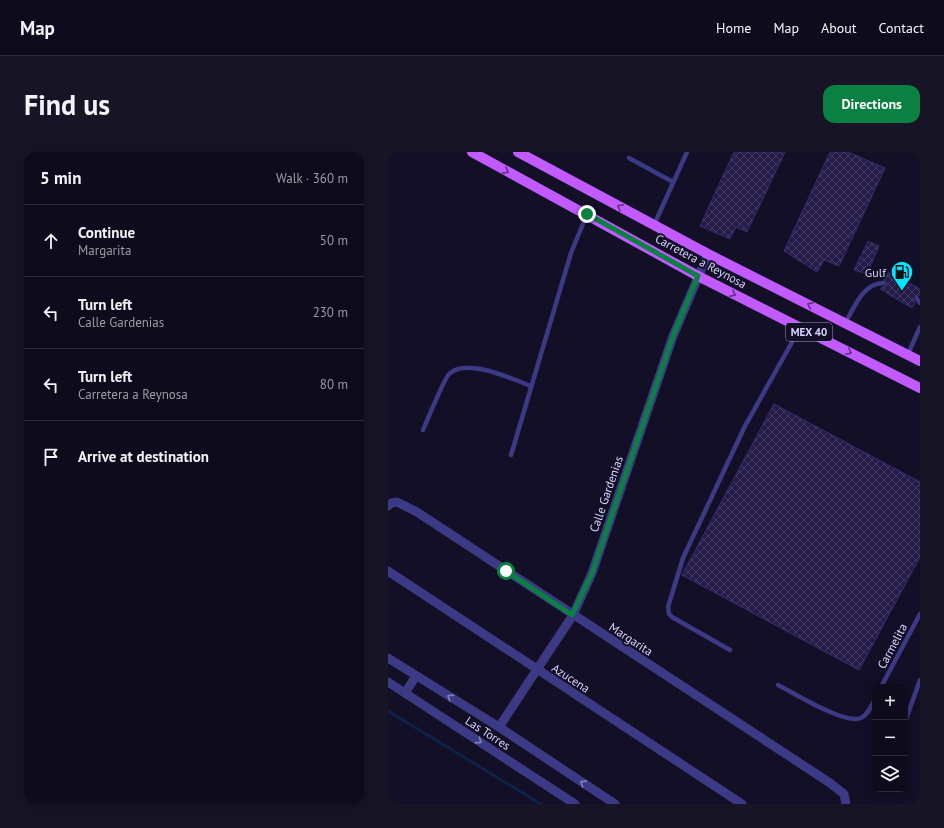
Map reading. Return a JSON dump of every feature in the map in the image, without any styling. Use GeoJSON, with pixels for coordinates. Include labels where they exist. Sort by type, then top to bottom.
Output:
{"type":"FeatureCollection","features":[{"type":"Feature","properties":{"kind":"main road","name":"Carretera a Reynosa"},"geometry":{"type":"LineString","coordinates":[[472,152],[698,276],[920,388]]}},
{"type":"Feature","properties":{"kind":"main road","name":"Carretera a Reynosa"},"geometry":{"type":"LineString","coordinates":[[518,152],[708,254],[920,361]]}},
{"type":"Feature","properties":{"kind":"street","name":"Calle Gardenias"},"geometry":{"type":"LineString","coordinates":[[499,728],[538,670],[572,615],[592,573],[673,336],[708,254]]}},
{"type":"Feature","properties":{"kind":"street","name":"Margarita"},"geometry":{"type":"LineString","coordinates":[[391,504],[417,512],[572,615],[830,782],[844,794],[846,804]]}},
{"type":"Feature","properties":{"kind":"street","name":"Azucena"},"geometry":{"type":"LineString","coordinates":[[388,571],[742,804]]}},
{"type":"Feature","properties":{"kind":"street"},"geometry":{"type":"LineString","coordinates":[[388,658],[615,804]]}},
{"type":"Feature","properties":{"kind":"street"},"geometry":{"type":"LineString","coordinates":[[405,693],[416,676]]}},
{"type":"Feature","properties":{"kind":"street","name":"Las Torres"},"geometry":{"type":"LineString","coordinates":[[388,682],[575,804]]}},
{"type":"Feature","properties":{"kind":"lane"},"geometry":{"type":"LineString","coordinates":[[654,225],[686,152]]}},
{"type":"Feature","properties":{"kind":"lane"},"geometry":{"type":"LineString","coordinates":[[629,158],[673,182]]}},
{"type":"Feature","properties":{"kind":"lane"},"geometry":{"type":"LineString","coordinates":[[511,455],[571,253],[587,214]]}},
{"type":"Feature","properties":{"kind":"lane"},"geometry":{"type":"LineString","coordinates":[[845,323],[864,292],[870,286],[883,283]]}},
{"type":"Feature","properties":{"kind":"lane"},"geometry":{"type":"LineString","coordinates":[[908,354],[920,327]]}},
{"type":"Feature","properties":{"kind":"lane"},"geometry":{"type":"LineString","coordinates":[[730,650],[672,617],[669,614],[669,601],[683,558],[745,426],[800,328]]}},
{"type":"Feature","properties":{"kind":"lane"},"geometry":{"type":"LineString","coordinates":[[423,430],[448,374],[460,368],[476,367],[532,386]]}},
{"type":"Feature","properties":{"kind":"lane","name":"Carmelita"},"geometry":{"type":"LineString","coordinates":[[883,684],[920,614]]}},
{"type":"Feature","properties":{"kind":"lane"},"geometry":{"type":"LineString","coordinates":[[906,720],[920,680]]}},
{"type":"Feature","properties":{"kind":"lane"},"geometry":{"type":"LineString","coordinates":[[778,685],[846,718],[857,720],[867,714],[872,705]]}},
{"type":"Feature","properties":{"kind":"building"},"geometry":{"type":"Polygon","coordinates":[[[734,152],[785,152],[747,232],[736,227],[730,239],[700,226],[734,152]]]}},
{"type":"Feature","properties":{"kind":"building"},"geometry":{"type":"Polygon","coordinates":[[[830,152],[848,152],[885,168],[839,266],[824,260],[817,272],[784,251],[830,152]]]}},
{"type":"Feature","properties":{"kind":"building"},"geometry":{"type":"Polygon","coordinates":[[[868,241],[879,246],[867,274],[854,270],[868,241]]]}},
{"type":"Feature","properties":{"kind":"building","name":"Gulf"},"geometry":{"type":"Polygon","coordinates":[[[888,272],[920,289],[919,296],[913,298],[915,303],[912,308],[880,289],[886,285],[884,280],[888,272]]]}},
{"type":"Feature","properties":{"kind":"building"},"geometry":{"type":"Polygon","coordinates":[[[774,404],[920,482],[920,557],[859,670],[682,575],[774,404]]]}},
{"type":"Feature","properties":{"kind":"waterway"},"geometry":{"type":"LineString","coordinates":[[388,711],[541,804]]}},
{"type":"Feature","properties":{"kind":"place","name":"Gulf"},"geometry":{"type":"Point","coordinates":[902,292]}},
{"type":"Feature","properties":{"kind":"route"},"geometry":{"type":"LineString","coordinates":[[506,571],[572,615],[592,573],[673,336],[698,276],[587,214]]}}]}
